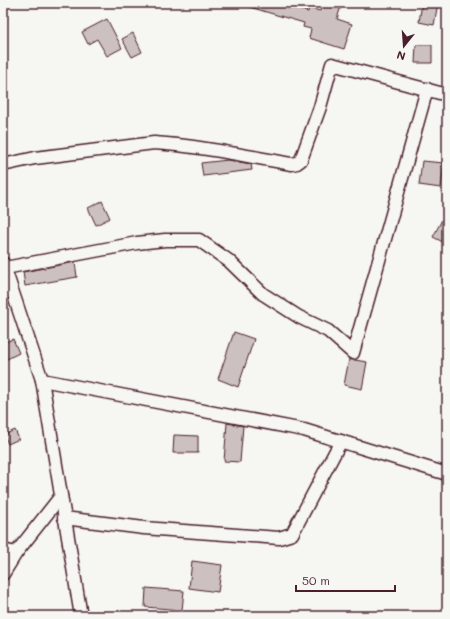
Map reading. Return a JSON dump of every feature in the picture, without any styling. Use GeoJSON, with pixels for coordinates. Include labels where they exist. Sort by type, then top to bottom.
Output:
{"type":"FeatureCollection","features":[{"type":"Feature","properties":{"kind":"street"},"geometry":{"type":"LineString","coordinates":[[3,165],[42,157],[154,143],[173,144],[227,152],[292,164],[297,163],[301,160],[320,107],[332,64],[447,94]]}},
{"type":"Feature","properties":{"kind":"street"},"geometry":{"type":"LineString","coordinates":[[81,616],[42,380],[4,265],[137,243],[165,240],[199,240],[229,261],[263,294],[299,317],[328,331],[353,353],[427,89]]}},
{"type":"Feature","properties":{"kind":"street"},"geometry":{"type":"LineString","coordinates":[[42,380],[304,430],[447,474]]}},
{"type":"Feature","properties":{"kind":"street"},"geometry":{"type":"LineString","coordinates":[[64,518],[144,528],[279,538],[292,534],[341,441]]}},
{"type":"Feature","properties":{"kind":"street"},"geometry":{"type":"LineString","coordinates":[[3,574],[16,553],[61,496]]}},
{"type":"Feature","properties":{"kind":"street"},"geometry":{"type":"LineString","coordinates":[[3,550],[16,553]]}},
{"type":"Feature","properties":{"kind":"building"},"geometry":{"type":"Polygon","coordinates":[[[247,3],[279,3],[308,12],[309,8],[320,11],[322,3],[341,6],[337,19],[352,24],[344,49],[309,38],[311,29],[303,27],[304,23],[246,6],[247,3]]]}},
{"type":"Feature","properties":{"kind":"building"},"geometry":{"type":"Polygon","coordinates":[[[422,3],[438,3],[434,25],[419,22],[422,3]]]}},
{"type":"Feature","properties":{"kind":"building"},"geometry":{"type":"Polygon","coordinates":[[[107,19],[122,48],[107,56],[97,39],[88,44],[82,32],[107,19]]]}},
{"type":"Feature","properties":{"kind":"building"},"geometry":{"type":"Polygon","coordinates":[[[133,33],[142,52],[132,57],[122,39],[133,33]]]}},
{"type":"Feature","properties":{"kind":"building"},"geometry":{"type":"Polygon","coordinates":[[[416,45],[432,45],[432,63],[415,63],[416,45]]]}},
{"type":"Feature","properties":{"kind":"building"},"geometry":{"type":"Polygon","coordinates":[[[228,160],[251,164],[252,170],[203,176],[201,163],[228,160]]]}},
{"type":"Feature","properties":{"kind":"building"},"geometry":{"type":"Polygon","coordinates":[[[422,161],[444,163],[441,188],[419,185],[422,161]]]}},
{"type":"Feature","properties":{"kind":"building"},"geometry":{"type":"Polygon","coordinates":[[[102,201],[110,218],[96,225],[88,208],[102,201]]]}},
{"type":"Feature","properties":{"kind":"building"},"geometry":{"type":"Polygon","coordinates":[[[447,210],[447,234],[443,242],[433,237],[447,210]]]}},
{"type":"Feature","properties":{"kind":"building"},"geometry":{"type":"Polygon","coordinates":[[[75,262],[77,277],[25,286],[23,272],[75,262]]]}},
{"type":"Feature","properties":{"kind":"building"},"geometry":{"type":"Polygon","coordinates":[[[234,332],[254,339],[238,387],[218,379],[234,332]]]}},
{"type":"Feature","properties":{"kind":"building"},"geometry":{"type":"Polygon","coordinates":[[[13,339],[19,353],[3,361],[3,343],[13,339]]]}},
{"type":"Feature","properties":{"kind":"building"},"geometry":{"type":"Polygon","coordinates":[[[349,359],[367,362],[362,389],[344,385],[349,359]]]}},
{"type":"Feature","properties":{"kind":"building"},"geometry":{"type":"Polygon","coordinates":[[[227,423],[243,426],[240,462],[224,461],[227,423]]]}},
{"type":"Feature","properties":{"kind":"building"},"geometry":{"type":"Polygon","coordinates":[[[15,430],[19,439],[8,444],[4,435],[15,430]]]}},
{"type":"Feature","properties":{"kind":"building"},"geometry":{"type":"Polygon","coordinates":[[[174,435],[198,436],[198,453],[173,453],[174,435]]]}},
{"type":"Feature","properties":{"kind":"building"},"geometry":{"type":"Polygon","coordinates":[[[192,561],[222,565],[218,592],[189,588],[192,561]]]}},
{"type":"Feature","properties":{"kind":"building"},"geometry":{"type":"Polygon","coordinates":[[[146,588],[184,591],[182,610],[145,607],[146,588]]]}}]}
